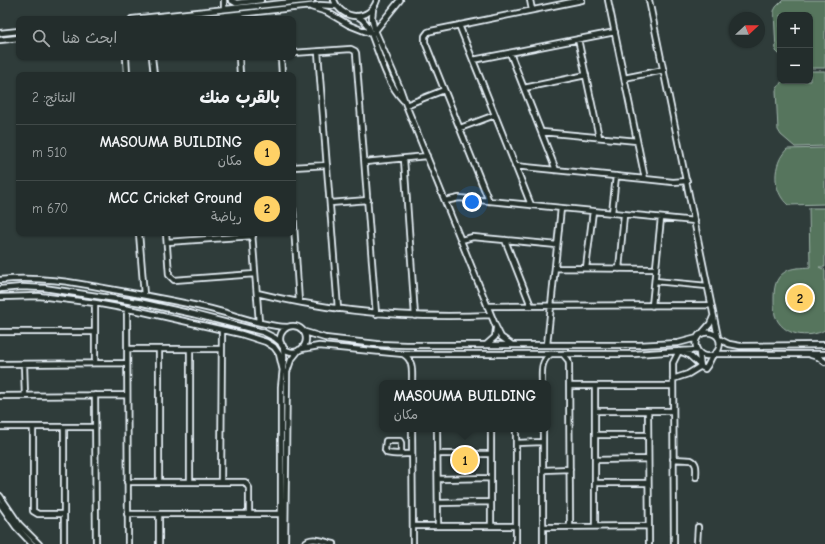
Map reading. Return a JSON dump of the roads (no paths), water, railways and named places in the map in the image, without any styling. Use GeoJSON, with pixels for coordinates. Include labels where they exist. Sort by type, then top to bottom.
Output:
{"type":"FeatureCollection","features":[{"type":"Feature","properties":{"kind":"street"},"geometry":{"type":"LineString","coordinates":[[224,0],[224,9]]}},
{"type":"Feature","properties":{"kind":"street"},"geometry":{"type":"LineString","coordinates":[[231,0],[236,3],[261,0]]}},
{"type":"Feature","properties":{"kind":"street"},"geometry":{"type":"LineString","coordinates":[[160,16],[312,0]]}},
{"type":"Feature","properties":{"kind":"street"},"geometry":{"type":"LineString","coordinates":[[334,0],[336,6],[343,13],[357,16],[366,23],[373,32],[400,88],[496,328],[503,340],[513,345]]}},
{"type":"Feature","properties":{"kind":"street"},"geometry":{"type":"LineString","coordinates":[[357,16],[365,14],[372,9],[377,2],[382,0]]}},
{"type":"Feature","properties":{"kind":"street"},"geometry":{"type":"LineString","coordinates":[[373,32],[400,0]]}},
{"type":"Feature","properties":{"kind":"street"},"geometry":{"type":"LineString","coordinates":[[530,0],[532,10]]}},
{"type":"Feature","properties":{"kind":"street"},"geometry":{"type":"LineString","coordinates":[[489,201],[424,38],[427,33],[459,25],[582,0]]}},
{"type":"Feature","properties":{"kind":"street"},"geometry":{"type":"LineString","coordinates":[[608,0],[645,179]]}},
{"type":"Feature","properties":{"kind":"street"},"geometry":{"type":"LineString","coordinates":[[649,0],[720,347],[706,368],[703,369],[694,358],[679,351]]}},
{"type":"Feature","properties":{"kind":"street"},"geometry":{"type":"LineString","coordinates":[[219,16],[308,6],[336,6]]}},
{"type":"Feature","properties":{"kind":"street"},"geometry":{"type":"LineString","coordinates":[[308,6],[327,12],[349,25],[373,32]]}},
{"type":"Feature","properties":{"kind":"street"},"geometry":{"type":"LineString","coordinates":[[372,9],[373,32]]}},
{"type":"Feature","properties":{"kind":"street"},"geometry":{"type":"LineString","coordinates":[[459,25],[531,205]]}},
{"type":"Feature","properties":{"kind":"street"},"geometry":{"type":"LineString","coordinates":[[0,33],[16,31]]}},
{"type":"Feature","properties":{"kind":"street"},"geometry":{"type":"LineString","coordinates":[[473,60],[614,32]]}},
{"type":"Feature","properties":{"kind":"street"},"geometry":{"type":"LineString","coordinates":[[0,40],[16,38]]}},
{"type":"Feature","properties":{"kind":"street"},"geometry":{"type":"LineString","coordinates":[[578,39],[599,137]]}},
{"type":"Feature","properties":{"kind":"street"},"geometry":{"type":"LineString","coordinates":[[296,53],[351,49],[356,53],[376,314]]}},
{"type":"Feature","properties":{"kind":"street"},"geometry":{"type":"LineString","coordinates":[[318,52],[338,309]]}},
{"type":"Feature","properties":{"kind":"street"},"geometry":{"type":"LineString","coordinates":[[510,53],[556,170]]}},
{"type":"Feature","properties":{"kind":"street"},"geometry":{"type":"LineString","coordinates":[[126,60],[127,72]]}},
{"type":"Feature","properties":{"kind":"street"},"geometry":{"type":"LineString","coordinates":[[152,60],[154,72]]}},
{"type":"Feature","properties":{"kind":"street"},"geometry":{"type":"LineString","coordinates":[[239,60],[240,72]]}},
{"type":"Feature","properties":{"kind":"street"},"geometry":{"type":"LineString","coordinates":[[281,60],[282,72]]}},
{"type":"Feature","properties":{"kind":"street"},"geometry":{"type":"LineString","coordinates":[[624,78],[664,70]]}},
{"type":"Feature","properties":{"kind":"street"},"geometry":{"type":"LineString","coordinates":[[524,88],[586,75]]}},
{"type":"Feature","properties":{"kind":"street"},"geometry":{"type":"LineString","coordinates":[[405,103],[444,90]]}},
{"type":"Feature","properties":{"kind":"street"},"geometry":{"type":"LineString","coordinates":[[460,128],[495,115]]}},
{"type":"Feature","properties":{"kind":"street"},"geometry":{"type":"LineString","coordinates":[[542,132],[638,140]]}},
{"type":"Feature","properties":{"kind":"street"},"geometry":{"type":"LineString","coordinates":[[365,162],[427,156]]}},
{"type":"Feature","properties":{"kind":"street"},"geometry":{"type":"LineString","coordinates":[[404,159],[415,316]]}},
{"type":"Feature","properties":{"kind":"street"},"geometry":{"type":"LineString","coordinates":[[296,167],[327,165]]}},
{"type":"Feature","properties":{"kind":"street"},"geometry":{"type":"LineString","coordinates":[[515,166],[672,182],[687,181]]}},
{"type":"Feature","properties":{"kind":"street"},"geometry":{"type":"LineString","coordinates":[[612,213],[616,176]]}},
{"type":"Feature","properties":{"kind":"street"},"geometry":{"type":"LineString","coordinates":[[445,201],[456,198],[695,221]]}},
{"type":"Feature","properties":{"kind":"street"},"geometry":{"type":"LineString","coordinates":[[330,203],[368,200]]}},
{"type":"Feature","properties":{"kind":"street"},"geometry":{"type":"LineString","coordinates":[[546,345],[561,208]]}},
{"type":"Feature","properties":{"kind":"street"},"geometry":{"type":"LineString","coordinates":[[586,268],[593,211]]}},
{"type":"Feature","properties":{"kind":"street"},"geometry":{"type":"LineString","coordinates":[[619,268],[624,215]]}},
{"type":"Feature","properties":{"kind":"street"},"geometry":{"type":"LineString","coordinates":[[652,306],[661,218]]}},
{"type":"Feature","properties":{"kind":"street"},"geometry":{"type":"LineString","coordinates":[[139,236],[144,295]]}},
{"type":"Feature","properties":{"kind":"street"},"geometry":{"type":"LineString","coordinates":[[166,236],[169,275],[174,280],[255,274]]}},
{"type":"Feature","properties":{"kind":"street"},"geometry":{"type":"LineString","coordinates":[[167,242],[231,236]]}},
{"type":"Feature","properties":{"kind":"street"},"geometry":{"type":"LineString","coordinates":[[252,236],[259,322]]}},
{"type":"Feature","properties":{"kind":"street"},"geometry":{"type":"LineString","coordinates":[[294,236],[298,302]]}},
{"type":"Feature","properties":{"kind":"street"},"geometry":{"type":"LineString","coordinates":[[461,240],[473,237],[557,245]]}},
{"type":"Feature","properties":{"kind":"street"},"geometry":{"type":"LineString","coordinates":[[505,240],[531,306]]}},
{"type":"Feature","properties":{"kind":"street"},"geometry":{"type":"LineString","coordinates":[[555,268],[656,269]]}},
{"type":"Feature","properties":{"kind":"street"},"geometry":{"type":"LineString","coordinates":[[0,280],[28,278],[50,279],[144,295],[259,322],[288,327],[299,327],[305,332],[325,338],[382,344],[662,344],[683,342],[697,338]]}},
{"type":"Feature","properties":{"kind":"street"},"geometry":{"type":"LineString","coordinates":[[655,281],[707,286]]}},
{"type":"Feature","properties":{"kind":"street"},"geometry":{"type":"LineString","coordinates":[[0,289],[29,287],[63,290],[156,306],[193,314],[267,334],[290,351],[319,346],[403,354],[580,354],[664,353],[679,351],[698,352],[707,357],[714,355],[825,354]]}},
{"type":"Feature","properties":{"kind":"street"},"geometry":{"type":"LineString","coordinates":[[63,290],[73,300]]}},
{"type":"Feature","properties":{"kind":"street"},"geometry":{"type":"LineString","coordinates":[[257,293],[298,302],[376,314],[415,316],[491,315]]}},
{"type":"Feature","properties":{"kind":"street"},"geometry":{"type":"LineString","coordinates":[[0,297],[32,295],[95,303],[202,324],[241,334],[271,345],[279,354],[283,371]]}},
{"type":"Feature","properties":{"kind":"street"},"geometry":{"type":"LineString","coordinates":[[95,303],[95,363]]}},
{"type":"Feature","properties":{"kind":"street"},"geometry":{"type":"LineString","coordinates":[[487,306],[711,305]]}},
{"type":"Feature","properties":{"kind":"street"},"geometry":{"type":"LineString","coordinates":[[144,312],[156,306]]}},
{"type":"Feature","properties":{"kind":"street"},"geometry":{"type":"LineString","coordinates":[[127,309],[128,544]]}},
{"type":"Feature","properties":{"kind":"street"},"geometry":{"type":"LineString","coordinates":[[193,314],[202,324]]}},
{"type":"Feature","properties":{"kind":"street"},"geometry":{"type":"LineString","coordinates":[[701,366],[695,344],[697,338],[710,324],[713,317]]}},
{"type":"Feature","properties":{"kind":"street"},"geometry":{"type":"LineString","coordinates":[[281,544],[281,387],[284,358],[281,340],[282,332],[288,327]]}},
{"type":"Feature","properties":{"kind":"street"},"geometry":{"type":"LineString","coordinates":[[486,345],[495,338],[496,328]]}},
{"type":"Feature","properties":{"kind":"street"},"geometry":{"type":"LineString","coordinates":[[241,334],[252,329]]}},
{"type":"Feature","properties":{"kind":"street"},"geometry":{"type":"LineString","coordinates":[[221,482],[222,330]]}},
{"type":"Feature","properties":{"kind":"street"},"geometry":{"type":"LineString","coordinates":[[0,332],[94,332]]}},
{"type":"Feature","properties":{"kind":"street"},"geometry":{"type":"LineString","coordinates":[[285,544],[287,376],[290,363],[301,350],[306,341],[305,332]]}},
{"type":"Feature","properties":{"kind":"street"},"geometry":{"type":"LineString","coordinates":[[702,333],[711,332],[729,344],[740,346],[825,345]]}},
{"type":"Feature","properties":{"kind":"street"},"geometry":{"type":"LineString","coordinates":[[127,349],[221,349]]}},
{"type":"Feature","properties":{"kind":"street"},"geometry":{"type":"LineString","coordinates":[[159,349],[159,482]]}},
{"type":"Feature","properties":{"kind":"street"},"geometry":{"type":"LineString","coordinates":[[190,349],[190,482]]}},
{"type":"Feature","properties":{"kind":"street"},"geometry":{"type":"LineString","coordinates":[[674,544],[672,386],[673,363],[679,351]]}},
{"type":"Feature","properties":{"kind":"street"},"geometry":{"type":"LineString","coordinates":[[664,353],[673,363]]}},
{"type":"Feature","properties":{"kind":"street"},"geometry":{"type":"LineString","coordinates":[[403,354],[412,364],[412,380]]}},
{"type":"Feature","properties":{"kind":"street"},"geometry":{"type":"LineString","coordinates":[[412,364],[416,358],[422,354]]}},
{"type":"Feature","properties":{"kind":"street"},"geometry":{"type":"LineString","coordinates":[[534,354],[538,357],[542,364],[542,380]]}},
{"type":"Feature","properties":{"kind":"street"},"geometry":{"type":"LineString","coordinates":[[542,364],[551,354]]}},
{"type":"Feature","properties":{"kind":"street"},"geometry":{"type":"LineString","coordinates":[[562,354],[570,364]]}},
{"type":"Feature","properties":{"kind":"street"},"geometry":{"type":"LineString","coordinates":[[570,526],[570,364],[573,358],[580,354]]}},
{"type":"Feature","properties":{"kind":"street"},"geometry":{"type":"LineString","coordinates":[[805,354],[818,357],[825,362]]}},
{"type":"Feature","properties":{"kind":"street"},"geometry":{"type":"LineString","coordinates":[[0,364],[127,364]]}},
{"type":"Feature","properties":{"kind":"street"},"geometry":{"type":"LineString","coordinates":[[24,364],[25,396]]}},
{"type":"Feature","properties":{"kind":"street"},"geometry":{"type":"LineString","coordinates":[[673,379],[691,372],[701,366]]}},
{"type":"Feature","properties":{"kind":"street"},"geometry":{"type":"LineString","coordinates":[[570,386],[672,386]]}},
{"type":"Feature","properties":{"kind":"street"},"geometry":{"type":"LineString","coordinates":[[595,386],[595,526]]}},
{"type":"Feature","properties":{"kind":"street"},"geometry":{"type":"LineString","coordinates":[[95,395],[96,544]]}},
{"type":"Feature","properties":{"kind":"street"},"geometry":{"type":"LineString","coordinates":[[0,396],[127,395]]}},
{"type":"Feature","properties":{"kind":"street"},"geometry":{"type":"LineString","coordinates":[[595,411],[672,411]]}},
{"type":"Feature","properties":{"kind":"street"},"geometry":{"type":"LineString","coordinates":[[648,411],[649,544]]}},
{"type":"Feature","properties":{"kind":"street"},"geometry":{"type":"LineString","coordinates":[[0,427],[95,427]]}},
{"type":"Feature","properties":{"kind":"street"},"geometry":{"type":"LineString","coordinates":[[33,427],[33,511],[38,514],[64,514]]}},
{"type":"Feature","properties":{"kind":"street"},"geometry":{"type":"LineString","coordinates":[[64,427],[64,544]]}},
{"type":"Feature","properties":{"kind":"street"},"geometry":{"type":"LineString","coordinates":[[412,432],[413,544]]}},
{"type":"Feature","properties":{"kind":"street"},"geometry":{"type":"LineString","coordinates":[[437,432],[438,526]]}},
{"type":"Feature","properties":{"kind":"street"},"geometry":{"type":"LineString","coordinates":[[491,432],[491,526]]}},
{"type":"Feature","properties":{"kind":"street"},"geometry":{"type":"LineString","coordinates":[[516,432],[516,544]]}},
{"type":"Feature","properties":{"kind":"street"},"geometry":{"type":"LineString","coordinates":[[543,432],[543,544]]}},
{"type":"Feature","properties":{"kind":"street"},"geometry":{"type":"LineString","coordinates":[[595,435],[648,435]]}},
{"type":"Feature","properties":{"kind":"street"},"geometry":{"type":"LineString","coordinates":[[516,443],[543,442]]}},
{"type":"Feature","properties":{"kind":"street"},"geometry":{"type":"LineString","coordinates":[[401,454],[412,454]]}},
{"type":"Feature","properties":{"kind":"street"},"geometry":{"type":"LineString","coordinates":[[438,454],[491,454]]}},
{"type":"Feature","properties":{"kind":"street"},"geometry":{"type":"LineString","coordinates":[[595,460],[648,459]]}},
{"type":"Feature","properties":{"kind":"street"},"geometry":{"type":"LineString","coordinates":[[673,459],[694,461],[696,465],[696,477]]}},
{"type":"Feature","properties":{"kind":"street"},"geometry":{"type":"LineString","coordinates":[[543,470],[570,469]]}},
{"type":"Feature","properties":{"kind":"street"},"geometry":{"type":"LineString","coordinates":[[438,479],[491,478]]}},
{"type":"Feature","properties":{"kind":"street"},"geometry":{"type":"LineString","coordinates":[[127,482],[243,482],[248,484],[249,489],[249,514]]}},
{"type":"Feature","properties":{"kind":"street"},"geometry":{"type":"LineString","coordinates":[[595,483],[648,483]]}},
{"type":"Feature","properties":{"kind":"street"},"geometry":{"type":"LineString","coordinates":[[0,496],[19,524],[39,544]]}},
{"type":"Feature","properties":{"kind":"street"},"geometry":{"type":"LineString","coordinates":[[438,503],[491,502]]}},
{"type":"Feature","properties":{"kind":"street"},"geometry":{"type":"LineString","coordinates":[[0,504],[16,526],[32,544]]}},
{"type":"Feature","properties":{"kind":"street"},"geometry":{"type":"LineString","coordinates":[[127,514],[281,514]]}},
{"type":"Feature","properties":{"kind":"street"},"geometry":{"type":"LineString","coordinates":[[159,514],[159,544]]}},
{"type":"Feature","properties":{"kind":"street"},"geometry":{"type":"LineString","coordinates":[[413,526],[516,526]]}},
{"type":"Feature","properties":{"kind":"street"},"geometry":{"type":"LineString","coordinates":[[543,526],[649,526]]}},
{"type":"Feature","properties":{"kind":"street"},"geometry":{"type":"LineString","coordinates":[[697,544],[698,526]]}},
{"type":"Feature","properties":{"kind":"street"},"geometry":{"type":"LineString","coordinates":[[304,544],[307,540],[312,539],[334,544]]}},
{"type":"Feature","properties":{"kind":"place","name":"MCC Cricket Ground"},"geometry":{"type":"Point","coordinates":[800,298]}},
{"type":"Feature","properties":{"kind":"place","name":"MASOUMA BUILDING"},"geometry":{"type":"Point","coordinates":[465,460]}}]}
